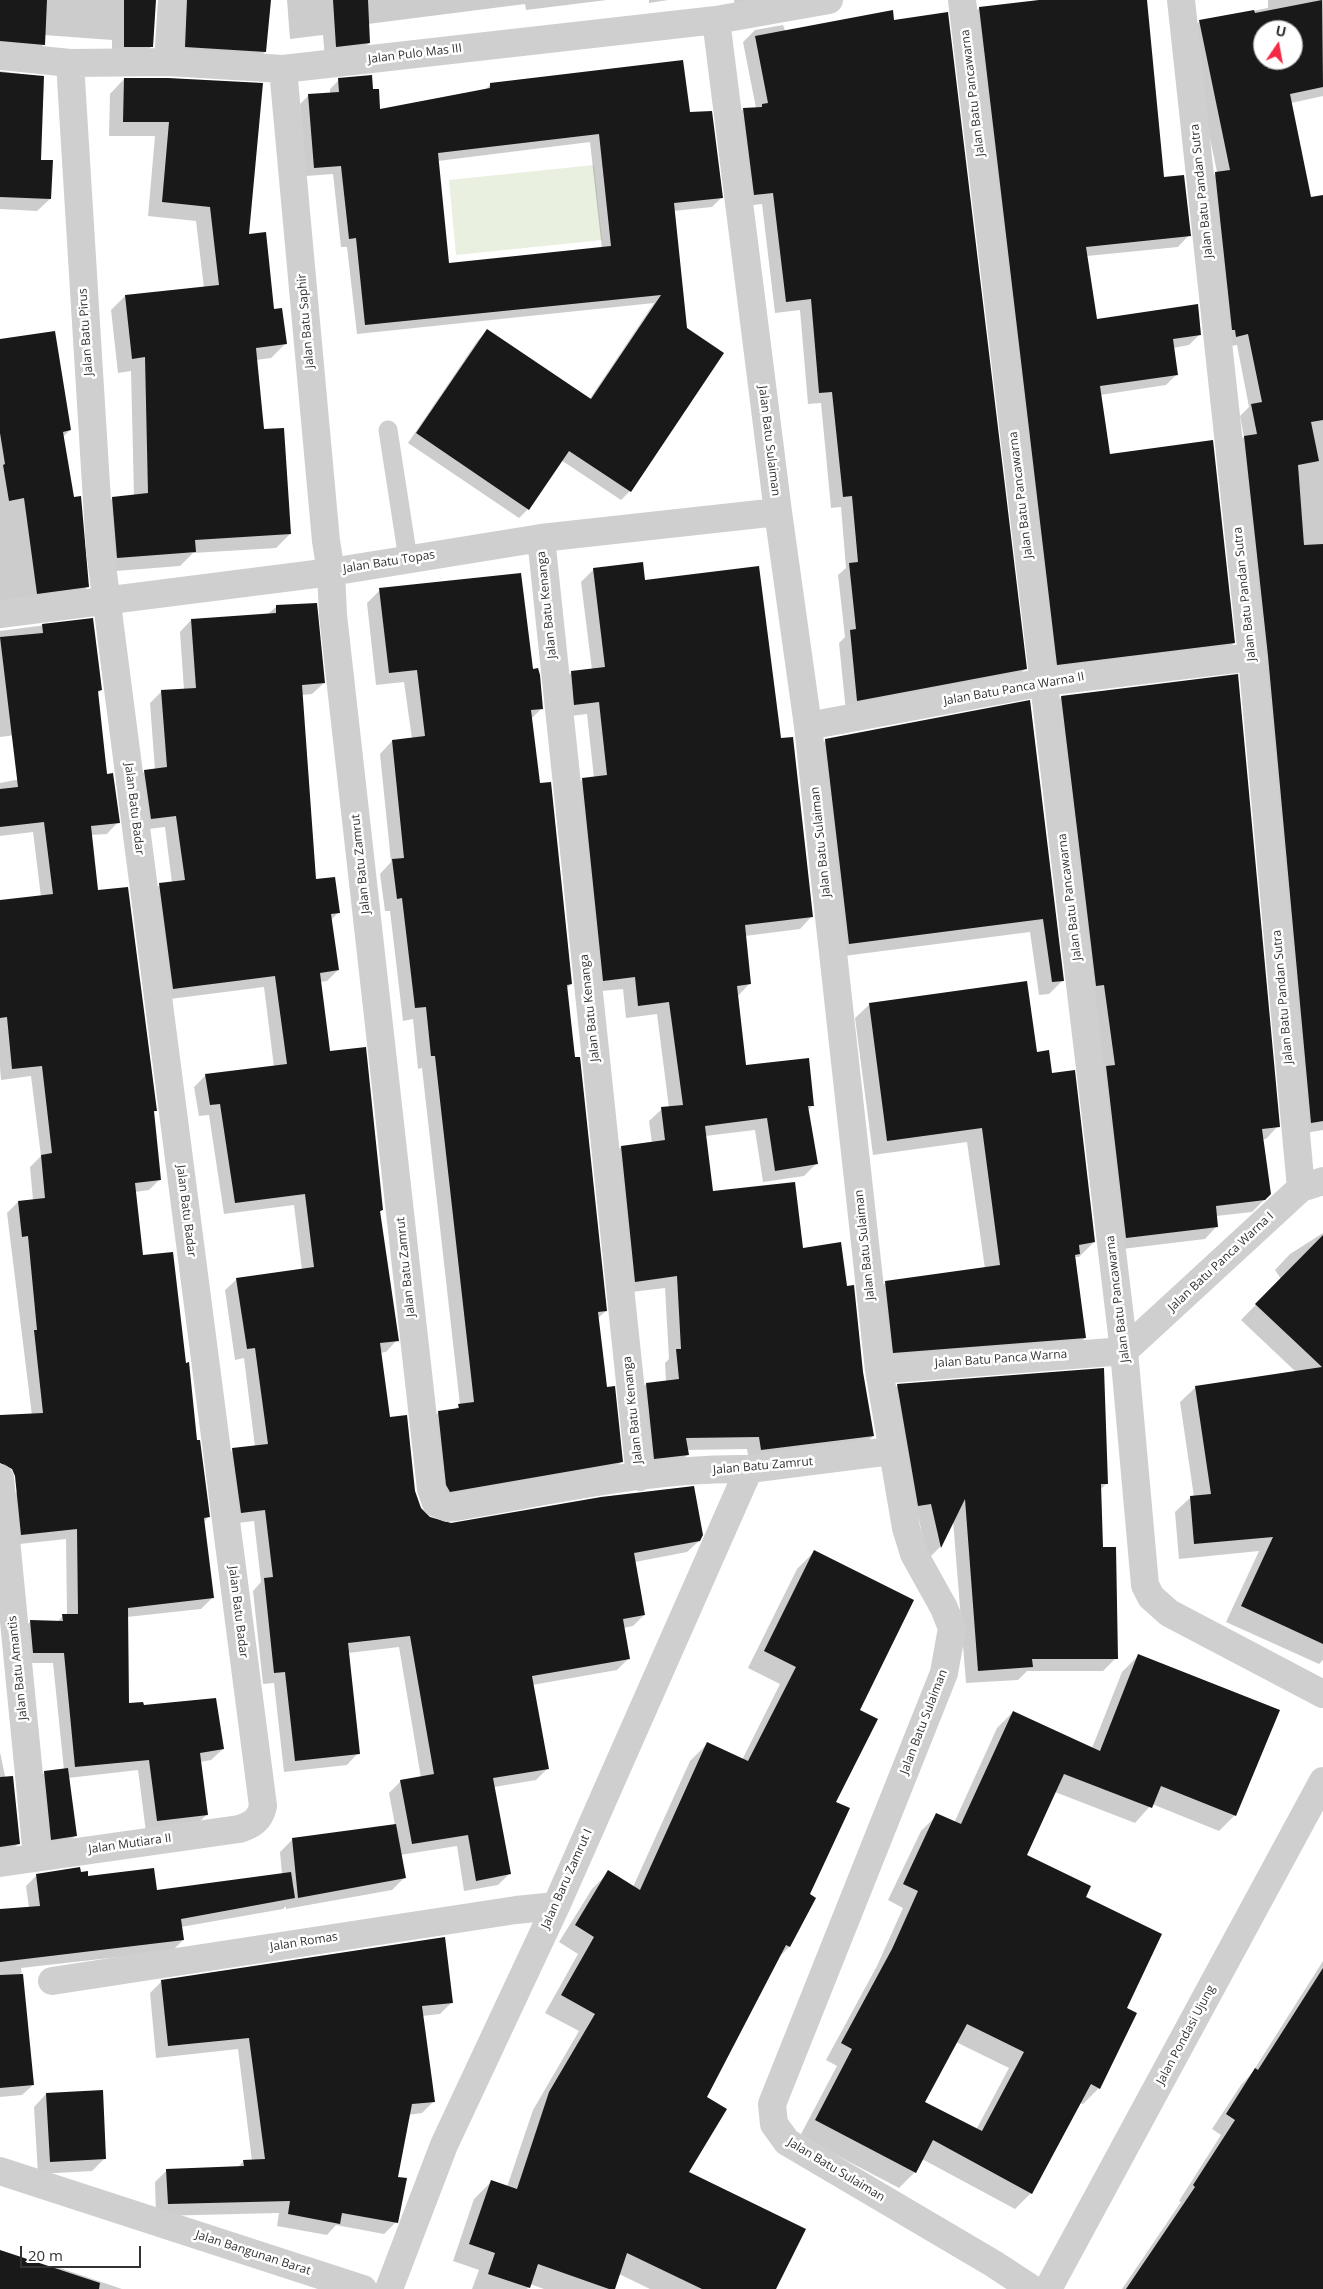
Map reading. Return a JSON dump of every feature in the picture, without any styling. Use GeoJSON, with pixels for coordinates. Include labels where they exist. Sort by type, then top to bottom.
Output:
{"type":"FeatureCollection","features":[{"type":"Feature","properties":{"kind":"street"},"geometry":{"type":"LineString","coordinates":[[168,62],[172,0]]}},
{"type":"Feature","properties":{"kind":"street","name":"Jalan Pulo Mas III"},"geometry":{"type":"LineString","coordinates":[[0,56],[70,63],[168,62],[283,69],[716,20],[829,0]]}},
{"type":"Feature","properties":{"kind":"street","name":"Jalan Batu Pancawarna"},"geometry":{"type":"LineString","coordinates":[[962,0],[1124,1351],[1145,1585],[1151,1597],[1168,1613],[1323,1694]]}},
{"type":"Feature","properties":{"kind":"street","name":"Jalan Batu Pandan Sutra"},"geometry":{"type":"LineString","coordinates":[[1181,0],[1252,657],[1312,1185]]}},
{"type":"Feature","properties":{"kind":"street","name":"Jalan Batu Sulaiman"},"geometry":{"type":"LineString","coordinates":[[716,20],[778,512],[808,726],[879,1370],[891,1451],[906,1528],[914,1554],[944,1608],[952,1628],[944,1673],[772,2104],[774,2124],[787,2142],[994,2264],[1032,2289]]}},
{"type":"Feature","properties":{"kind":"street","name":"Jalan Batu Pirus"},"geometry":{"type":"LineString","coordinates":[[70,63],[100,550],[107,600]]}},
{"type":"Feature","properties":{"kind":"street","name":"Jalan Batu Saphir"},"geometry":{"type":"LineString","coordinates":[[283,69],[326,541],[331,572]]}},
{"type":"Feature","properties":{"kind":"street","name":"Jalan Batu Topas"},"geometry":{"type":"LineString","coordinates":[[0,614],[331,572],[540,538],[778,512]]}},
{"type":"Feature","properties":{"kind":"street","name":"Jalan Batu Kenanga"},"geometry":{"type":"LineString","coordinates":[[540,538],[640,1477]]}},
{"type":"Feature","properties":{"kind":"street","name":"Jalan Batu Zamrut"},"geometry":{"type":"LineString","coordinates":[[331,572],[333,615],[433,1496],[436,1503],[448,1508],[640,1477],[728,1469],[749,1469],[891,1451]]}},
{"type":"Feature","properties":{"kind":"street","name":"Jalan Batu Badar"},"geometry":{"type":"LineString","coordinates":[[107,600],[263,1806],[257,1820]]}},
{"type":"Feature","properties":{"kind":"street","name":"Jalan Batu Panca Warna II"},"geometry":{"type":"LineString","coordinates":[[808,726],[1044,682],[1252,657]]}},
{"type":"Feature","properties":{"kind":"street","name":"Jalan Batu Panca Warna I"},"geometry":{"type":"LineString","coordinates":[[1124,1351],[1312,1185]]}},
{"type":"Feature","properties":{"kind":"street","name":"Jalan Batu Panca Warna"},"geometry":{"type":"LineString","coordinates":[[879,1370],[1124,1351]]}},
{"type":"Feature","properties":{"kind":"street","name":"Jalan Baru Zamrut I"},"geometry":{"type":"LineString","coordinates":[[389,2289],[444,2145],[556,1906],[749,1469]]}},
{"type":"Feature","properties":{"kind":"street","name":"Jalan Batu Amantis"},"geometry":{"type":"LineString","coordinates":[[0,1478],[37,1857]]}},
{"type":"Feature","properties":{"kind":"street","name":"Jalan Pondasi Ujung"},"geometry":{"type":"LineString","coordinates":[[1048,2289],[1323,1781]]}},
{"type":"Feature","properties":{"kind":"street","name":"Jalan Mutiara II"},"geometry":{"type":"LineString","coordinates":[[0,1863],[239,1829],[250,1826],[257,1820]]}},
{"type":"Feature","properties":{"kind":"street","name":"Jalan Romas"},"geometry":{"type":"LineString","coordinates":[[52,1981],[516,1910],[556,1906]]}},
{"type":"Feature","properties":{"kind":"street","name":"Jalan Bangunan Barat"},"geometry":{"type":"LineString","coordinates":[[0,2170],[363,2289]]}},
{"type":"Feature","properties":{"kind":"lane"},"geometry":{"type":"LineString","coordinates":[[388,430],[408,559]]}},
{"type":"Feature","properties":{"kind":"green space"},"geometry":{"type":"Polygon","coordinates":[[[594,165],[602,240],[456,255],[449,180],[594,165]]]}},
{"type":"Feature","properties":{"kind":"building"},"geometry":{"type":"Polygon","coordinates":[[[0,0],[47,0],[45,45],[0,41],[0,0]]]}},
{"type":"Feature","properties":{"kind":"building"},"geometry":{"type":"Polygon","coordinates":[[[124,0],[156,0],[153,47],[124,47],[124,0]]]}},
{"type":"Feature","properties":{"kind":"building"},"geometry":{"type":"Polygon","coordinates":[[[187,0],[271,0],[266,52],[185,47],[187,0]]]}},
{"type":"Feature","properties":{"kind":"building"},"geometry":{"type":"Polygon","coordinates":[[[333,0],[368,0],[370,43],[336,47],[333,0]]]}},
{"type":"Feature","properties":{"kind":"building"},"geometry":{"type":"Polygon","coordinates":[[[1039,0],[1147,0],[1164,177],[1184,175],[1191,236],[1086,247],[1097,319],[1198,304],[1201,335],[1173,339],[1178,375],[1100,386],[1110,454],[1213,440],[1235,643],[1057,665],[979,7],[1039,0]]]}},
{"type":"Feature","properties":{"kind":"building"},"geometry":{"type":"Polygon","coordinates":[[[1322,0],[1323,87],[1290,94],[1311,197],[1323,195],[1323,420],[1311,422],[1319,461],[1298,465],[1304,545],[1323,544],[1323,1121],[1311,1123],[1268,656],[1244,436],[1257,434],[1251,404],[1262,402],[1248,334],[1236,337],[1235,330],[1232,330],[1215,172],[1230,170],[1199,20],[1254,10],[1255,13],[1322,0]]]}},
{"type":"Feature","properties":{"kind":"building"},"geometry":{"type":"Polygon","coordinates":[[[893,10],[894,20],[948,12],[1027,669],[857,701],[850,630],[856,629],[849,563],[858,562],[852,496],[843,497],[832,392],[819,393],[811,299],[786,302],[773,193],[754,195],[743,108],[762,107],[762,104],[768,103],[755,36],[893,10]]]}},
{"type":"Feature","properties":{"kind":"building"},"geometry":{"type":"Polygon","coordinates":[[[683,60],[690,112],[712,111],[723,198],[674,203],[687,328],[724,353],[631,492],[569,451],[529,510],[416,433],[487,329],[591,399],[661,295],[365,325],[356,238],[349,239],[341,166],[314,168],[308,94],[339,92],[338,78],[372,75],[373,89],[379,89],[380,109],[490,88],[490,83],[683,60]],[[599,134],[438,153],[449,263],[611,246],[599,134]]]}},
{"type":"Feature","properties":{"kind":"building"},"geometry":{"type":"Polygon","coordinates":[[[0,72],[44,76],[41,160],[53,160],[51,199],[0,197],[0,72]]]}},
{"type":"Feature","properties":{"kind":"building"},"geometry":{"type":"Polygon","coordinates":[[[124,78],[168,78],[263,83],[249,234],[266,232],[274,309],[282,308],[287,344],[256,348],[264,429],[284,428],[291,534],[195,540],[196,552],[117,558],[112,497],[148,493],[145,357],[132,359],[125,295],[219,285],[210,207],[162,202],[169,122],[123,122],[124,78]]]}},
{"type":"Feature","properties":{"kind":"building"},"geometry":{"type":"Polygon","coordinates":[[[55,331],[71,430],[63,432],[74,497],[81,496],[89,587],[37,594],[24,498],[9,501],[3,465],[5,464],[0,433],[0,339],[55,331]]]}},
{"type":"Feature","properties":{"kind":"building"},"geometry":{"type":"Polygon","coordinates":[[[643,562],[645,580],[759,566],[781,738],[793,737],[813,917],[745,925],[751,984],[737,986],[746,1065],[809,1058],[814,1106],[808,1106],[818,1164],[775,1171],[767,1118],[705,1126],[713,1191],[795,1182],[803,1248],[841,1242],[847,1286],[854,1285],[863,1372],[874,1436],[761,1450],[759,1437],[686,1438],[689,1455],[654,1459],[646,1383],[679,1379],[676,1349],[681,1349],[677,1276],[635,1282],[621,1146],[665,1140],[661,1107],[683,1105],[669,1002],[638,1006],[635,977],[603,981],[582,778],[607,775],[599,702],[574,705],[571,671],[605,667],[593,568],[643,562]]]}},
{"type":"Feature","properties":{"kind":"building"},"geometry":{"type":"Polygon","coordinates":[[[521,573],[533,669],[538,668],[540,675],[543,709],[531,710],[540,783],[551,782],[572,984],[567,985],[575,1057],[580,1057],[607,1311],[598,1312],[607,1387],[615,1386],[623,1462],[450,1492],[446,1485],[438,1411],[459,1408],[458,1404],[474,1402],[435,1056],[431,1056],[426,1007],[415,1008],[402,898],[397,899],[392,859],[404,858],[392,740],[425,736],[417,670],[389,673],[379,588],[521,573]]]}},
{"type":"Feature","properties":{"kind":"building"},"geometry":{"type":"Polygon","coordinates":[[[317,603],[325,683],[302,685],[316,879],[335,877],[340,913],[331,914],[339,970],[320,973],[330,1051],[366,1047],[383,1210],[380,1211],[399,1341],[380,1343],[390,1417],[407,1415],[415,1491],[421,1508],[430,1517],[451,1523],[601,1497],[694,1486],[703,1535],[700,1541],[634,1553],[645,1615],[623,1619],[630,1659],[532,1676],[549,1769],[493,1778],[511,1874],[476,1881],[468,1835],[412,1844],[400,1780],[434,1774],[410,1636],[348,1643],[360,1754],[295,1761],[285,1672],[274,1673],[264,1578],[273,1577],[265,1510],[241,1513],[232,1448],[268,1444],[255,1348],[247,1349],[236,1278],[314,1267],[305,1194],[235,1203],[220,1104],[210,1105],[205,1074],[287,1064],[275,976],[173,989],[159,883],[185,880],[176,816],[151,819],[144,770],[167,767],[161,690],[196,688],[191,619],[276,613],[276,605],[317,603]]]}},
{"type":"Feature","properties":{"kind":"building"},"geometry":{"type":"Polygon","coordinates":[[[93,618],[102,690],[98,691],[107,774],[113,773],[120,823],[91,826],[98,890],[128,887],[157,1111],[154,1111],[161,1180],[135,1183],[143,1255],[173,1252],[186,1363],[189,1362],[197,1440],[200,1440],[210,1517],[204,1518],[214,1598],[128,1608],[129,1703],[143,1702],[144,1705],[216,1698],[224,1749],[200,1753],[208,1815],[157,1821],[149,1760],[75,1767],[64,1653],[33,1653],[30,1620],[63,1621],[62,1614],[78,1614],[77,1529],[21,1535],[15,1476],[12,1469],[0,1463],[0,1415],[43,1413],[34,1330],[37,1330],[28,1236],[22,1237],[18,1201],[45,1198],[41,1155],[52,1153],[42,1066],[12,1069],[7,1017],[0,1018],[0,900],[53,894],[44,822],[0,827],[0,789],[18,787],[0,637],[43,633],[42,624],[93,618]]]}},
{"type":"Feature","properties":{"kind":"building"},"geometry":{"type":"Polygon","coordinates":[[[1238,674],[1280,1127],[1262,1129],[1271,1194],[1265,1200],[1216,1206],[1218,1227],[1126,1238],[1106,1066],[1115,1065],[1104,985],[1096,986],[1061,696],[1238,674]]]}},
{"type":"Feature","properties":{"kind":"building"},"geometry":{"type":"Polygon","coordinates":[[[1030,700],[1064,981],[1052,982],[1043,919],[849,944],[825,739],[1030,700]]]}},
{"type":"Feature","properties":{"kind":"building"},"geometry":{"type":"Polygon","coordinates":[[[1027,981],[1037,1052],[1049,1050],[1052,1073],[1075,1070],[1095,1242],[1079,1245],[1080,1254],[1075,1255],[1086,1338],[893,1353],[885,1281],[1000,1265],[982,1128],[887,1141],[869,1003],[1027,981]]]}},
{"type":"Feature","properties":{"kind":"building"},"geometry":{"type":"Polygon","coordinates":[[[1323,1235],[1323,1644],[1241,1606],[1273,1537],[1194,1544],[1190,1496],[1211,1494],[1195,1386],[1322,1367],[1255,1304],[1323,1235]]]}},
{"type":"Feature","properties":{"kind":"building"},"geometry":{"type":"Polygon","coordinates":[[[1104,1368],[1108,1484],[1101,1484],[1103,1547],[1116,1547],[1118,1659],[1032,1659],[1033,1667],[978,1671],[965,1499],[941,1548],[931,1504],[918,1506],[897,1384],[1104,1368]]]}},
{"type":"Feature","properties":{"kind":"building"},"geometry":{"type":"Polygon","coordinates":[[[814,1550],[914,1600],[860,1710],[878,1719],[836,1802],[850,1808],[810,1894],[816,1898],[790,1947],[786,1945],[707,2097],[727,2109],[689,2172],[806,2229],[776,2289],[702,2289],[627,2253],[615,2289],[609,2289],[538,2264],[530,2288],[488,2274],[495,2253],[469,2244],[491,2180],[517,2189],[549,2092],[595,2014],[561,1995],[594,1937],[575,1925],[608,1870],[640,1890],[707,1742],[748,1761],[796,1667],[764,1651],[814,1550]]]}},
{"type":"Feature","properties":{"kind":"building"},"geometry":{"type":"Polygon","coordinates":[[[1138,1654],[1280,1710],[1236,1816],[1161,1786],[1152,1808],[1064,1774],[1027,1855],[1091,1886],[1086,1897],[1162,1934],[1127,2008],[1137,2013],[1100,2089],[1091,2084],[1032,2194],[933,2140],[916,2173],[815,2120],[852,2049],[841,2043],[892,1949],[918,1891],[903,1884],[936,1813],[961,1824],[1013,1711],[1100,1751],[1138,1654]],[[967,2024],[925,2102],[982,2131],[1024,2052],[967,2024]]]}},
{"type":"Feature","properties":{"kind":"building"},"geometry":{"type":"Polygon","coordinates":[[[68,1768],[77,1836],[51,1840],[44,1771],[68,1768]]]}},
{"type":"Feature","properties":{"kind":"building"},"geometry":{"type":"Polygon","coordinates":[[[13,1776],[20,1844],[0,1847],[0,1777],[13,1776]]]}},
{"type":"Feature","properties":{"kind":"building"},"geometry":{"type":"Polygon","coordinates":[[[396,1824],[406,1878],[298,1898],[292,1838],[396,1824]]]}},
{"type":"Feature","properties":{"kind":"building"},"geometry":{"type":"Polygon","coordinates":[[[80,1867],[81,1872],[88,1871],[88,1876],[154,1868],[157,1890],[291,1872],[295,1898],[181,1919],[184,1940],[0,1962],[0,1909],[40,1906],[36,1874],[80,1867]]]}},
{"type":"Feature","properties":{"kind":"building"},"geometry":{"type":"Polygon","coordinates":[[[445,1937],[453,2003],[422,2006],[435,2102],[412,2104],[398,2177],[407,2178],[398,2223],[342,2213],[340,2224],[288,2214],[290,2201],[168,2204],[166,2169],[244,2166],[243,2160],[265,2159],[249,2038],[168,2046],[161,1980],[445,1937]]]}},
{"type":"Feature","properties":{"kind":"building"},"geometry":{"type":"Polygon","coordinates":[[[1323,1968],[1323,2289],[1126,2289],[1195,2187],[1193,2185],[1235,2120],[1226,2114],[1255,2068],[1258,2070],[1323,1968]]]}},
{"type":"Feature","properties":{"kind":"building"},"geometry":{"type":"Polygon","coordinates":[[[23,1974],[34,2085],[0,2088],[0,1975],[23,1974]]]}},
{"type":"Feature","properties":{"kind":"building"},"geometry":{"type":"Polygon","coordinates":[[[103,2090],[106,2159],[50,2162],[46,2093],[103,2090]]]}},
{"type":"Feature","properties":{"kind":"building"},"geometry":{"type":"Polygon","coordinates":[[[0,2250],[100,2283],[99,2289],[0,2289],[0,2250]]]}}]}
